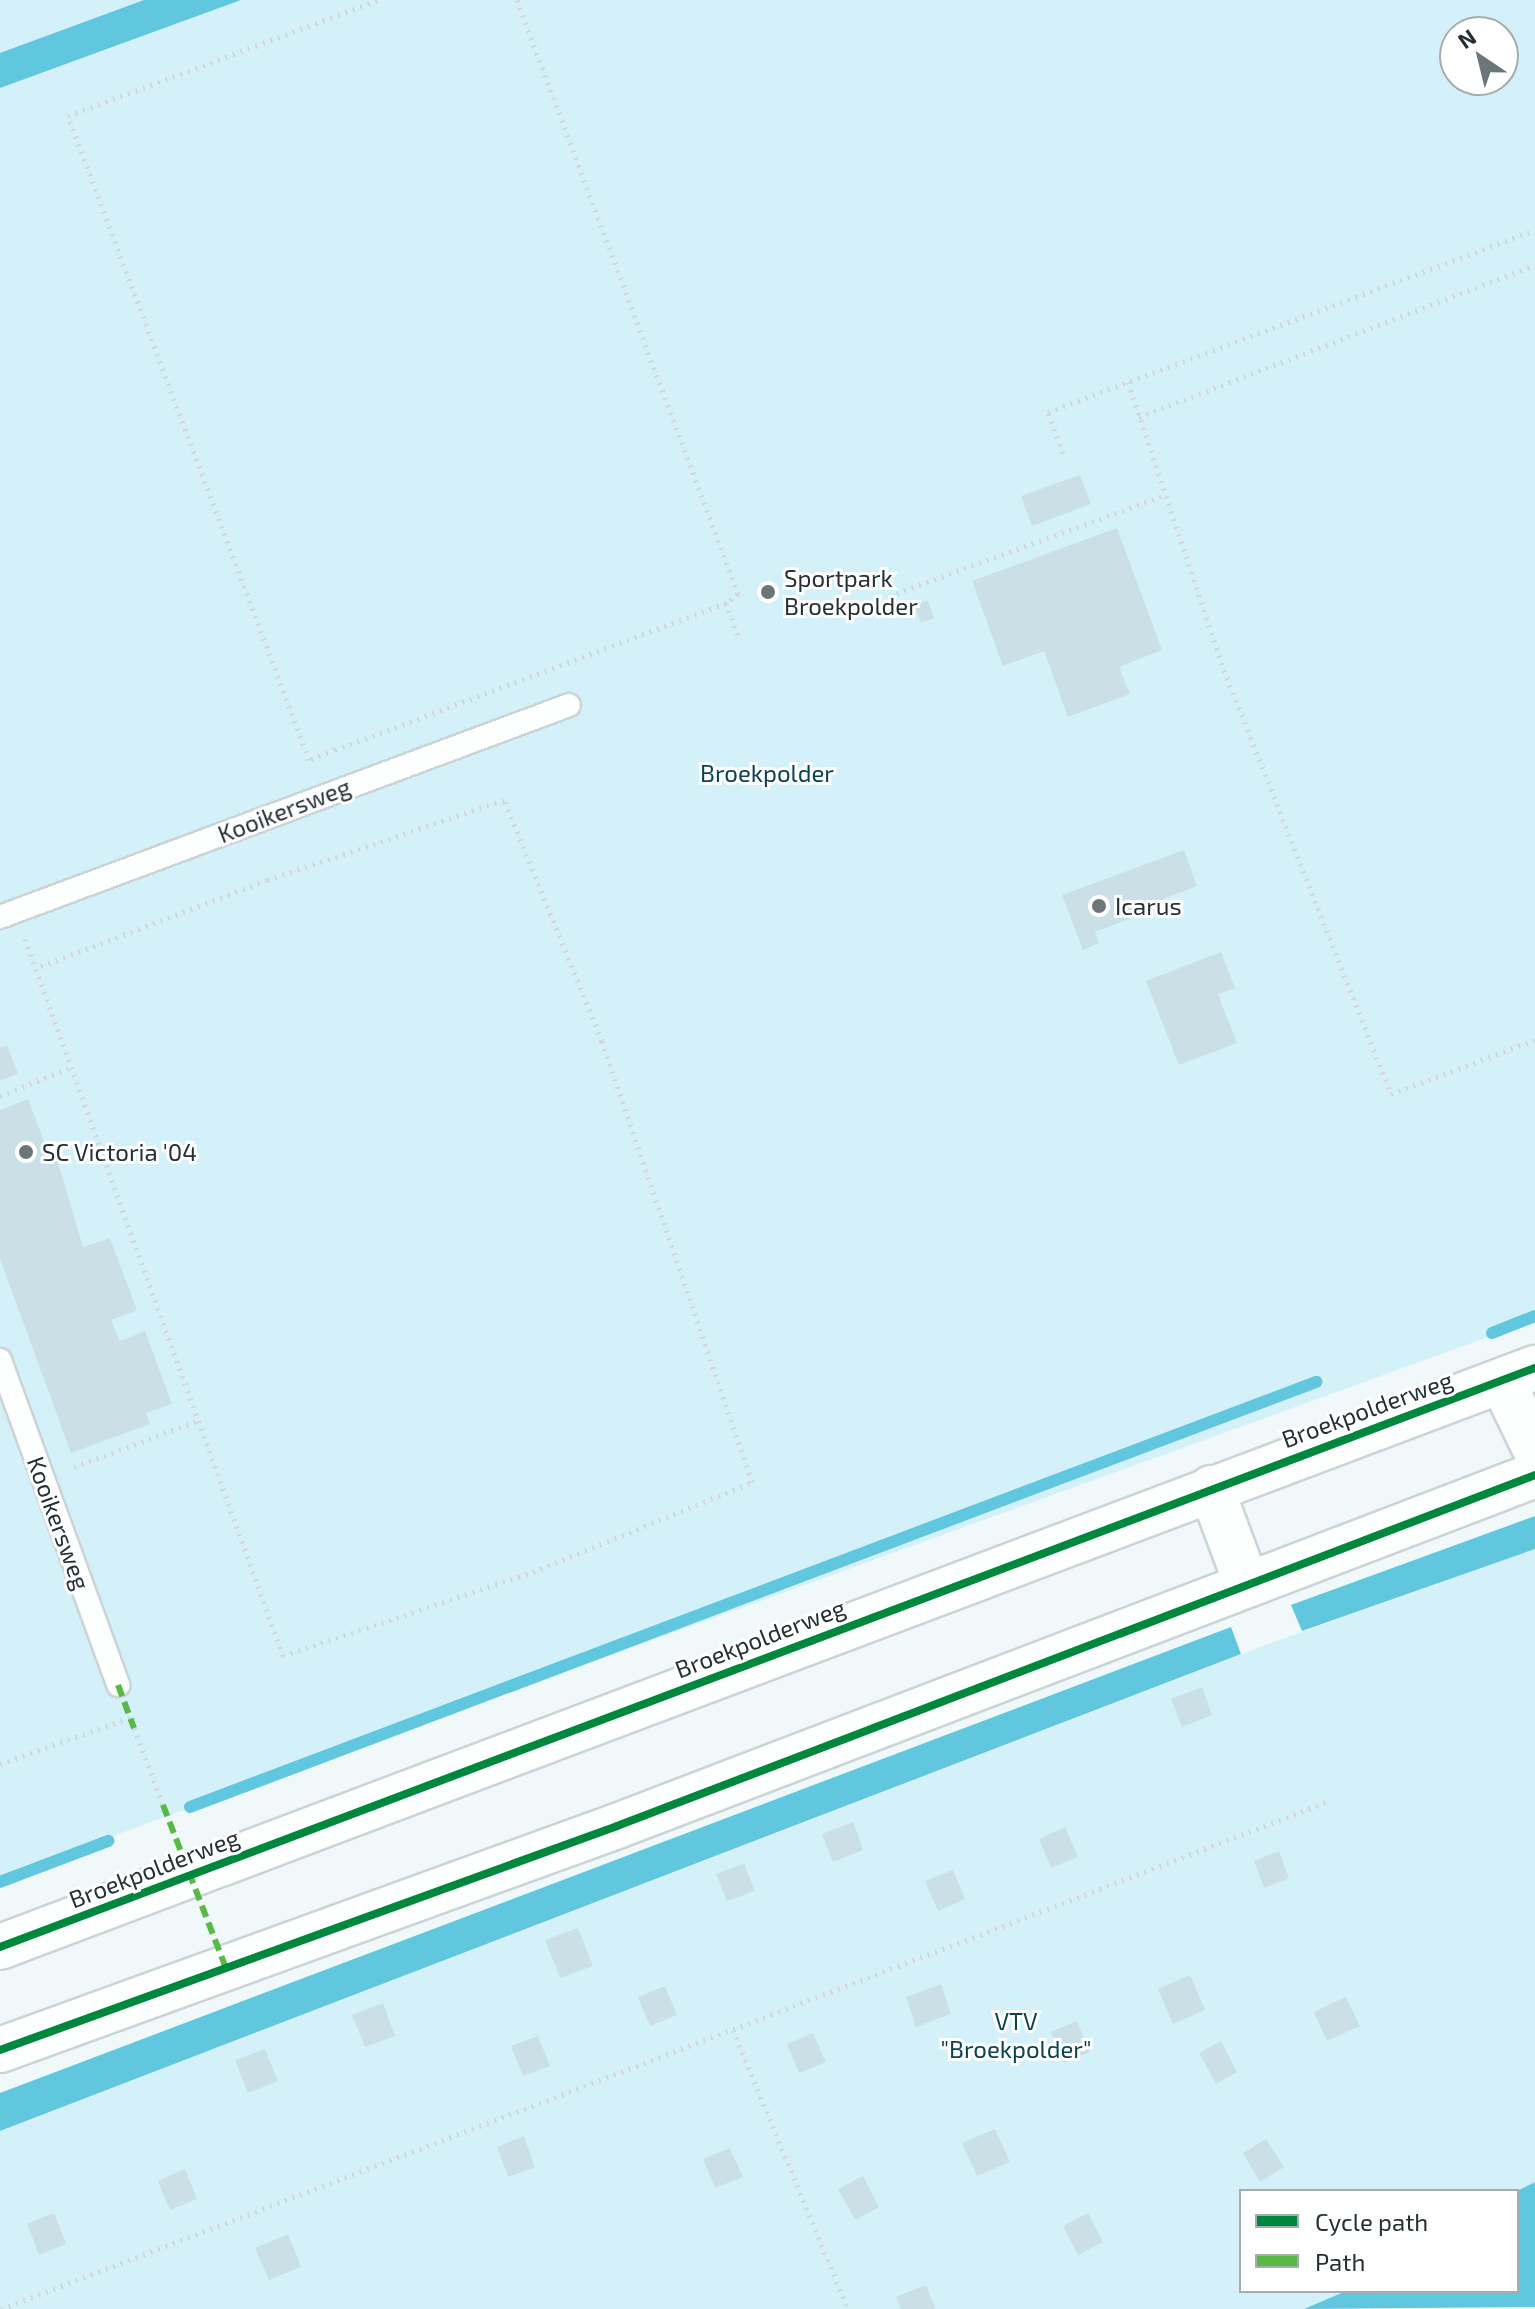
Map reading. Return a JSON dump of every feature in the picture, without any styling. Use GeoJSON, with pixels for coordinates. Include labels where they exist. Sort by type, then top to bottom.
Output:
{"type":"FeatureCollection","features":[{"type":"Feature","properties":{"kind":"street"},"geometry":{"type":"LineString","coordinates":[[1518,1374],[1535,1449]]}},
{"type":"Feature","properties":{"kind":"street","name":"Broekpolderweg"},"geometry":{"type":"LineString","coordinates":[[0,1947],[1518,1374]]}},
{"type":"Feature","properties":{"kind":"street"},"geometry":{"type":"LineString","coordinates":[[0,2050],[617,1826],[1535,1475]]}},
{"type":"Feature","properties":{"kind":"street"},"geometry":{"type":"LineString","coordinates":[[1211,1488],[1247,1585]]}},
{"type":"Feature","properties":{"kind":"lane","name":"Kooikersweg"},"geometry":{"type":"LineString","coordinates":[[0,917],[569,705]]}},
{"type":"Feature","properties":{"kind":"lane","name":"Kooikersweg"},"geometry":{"type":"LineString","coordinates":[[0,1360],[118,1685]]}},
{"type":"Feature","properties":{"kind":"path"},"geometry":{"type":"LineString","coordinates":[[378,0],[68,116],[309,760],[726,603],[738,594],[517,0]]}},
{"type":"Feature","properties":{"kind":"path"},"geometry":{"type":"LineString","coordinates":[[1063,453],[1048,412],[1535,230]]}},
{"type":"Feature","properties":{"kind":"path"},"geometry":{"type":"LineString","coordinates":[[1139,417],[1535,265]]}},
{"type":"Feature","properties":{"kind":"path"},"geometry":{"type":"LineString","coordinates":[[1128,382],[1224,670],[1391,1094],[1535,1040]]}},
{"type":"Feature","properties":{"kind":"path"},"geometry":{"type":"LineString","coordinates":[[889,596],[1165,495]]}},
{"type":"Feature","properties":{"kind":"path"},"geometry":{"type":"LineString","coordinates":[[726,603],[740,641]]}},
{"type":"Feature","properties":{"kind":"path"},"geometry":{"type":"LineString","coordinates":[[335,749],[348,785]]}},
{"type":"Feature","properties":{"kind":"path"},"geometry":{"type":"LineString","coordinates":[[504,800],[602,1041],[752,1482],[533,1572],[283,1656],[197,1421],[36,968],[267,880],[504,800]]}},
{"type":"Feature","properties":{"kind":"path"},"geometry":{"type":"LineString","coordinates":[[0,1096],[72,1067]]}},
{"type":"Feature","properties":{"kind":"path"},"geometry":{"type":"LineString","coordinates":[[43,1478],[197,1421]]}},
{"type":"Feature","properties":{"kind":"path"},"geometry":{"type":"LineString","coordinates":[[0,1764],[130,1718]]}},
{"type":"Feature","properties":{"kind":"path"},"geometry":{"type":"LineString","coordinates":[[134,1728],[163,1805]]}},
{"type":"Feature","properties":{"kind":"path"},"geometry":{"type":"LineString","coordinates":[[1,2309],[1330,1801]]}},
{"type":"Feature","properties":{"kind":"path"},"geometry":{"type":"LineString","coordinates":[[733,2030],[848,2309]]}},
{"type":"Feature","properties":{"kind":"green space","name":"Broekpolder"},"geometry":{"type":"Polygon","coordinates":[[[0,0],[1535,0],[1535,1320],[0,1877],[0,0]]]}},
{"type":"Feature","properties":{"kind":"green space","name":"VTV \"Broekpolder\""},"geometry":{"type":"Polygon","coordinates":[[[1535,1549],[1535,2182],[1519,2190],[1239,2189],[1239,2293],[1341,2293],[1304,2309],[0,2309],[0,2131],[1271,1643],[1535,1549]]]}},
{"type":"Feature","properties":{"kind":"water"},"geometry":{"type":"Polygon","coordinates":[[[144,0],[241,0],[0,88],[0,53],[144,0]]]}},
{"type":"Feature","properties":{"kind":"water"},"geometry":{"type":"Polygon","coordinates":[[[1535,1516],[1535,1549],[1302,1631],[1291,1605],[1535,1516]]]}},
{"type":"Feature","properties":{"kind":"water"},"geometry":{"type":"Polygon","coordinates":[[[1231,1627],[1241,1654],[0,2131],[0,2093],[1231,1627]]]}},
{"type":"Feature","properties":{"kind":"water"},"geometry":{"type":"Polygon","coordinates":[[[1535,2182],[1535,2307],[1304,2309],[1341,2293],[1519,2293],[1519,2190],[1535,2182]]]}},
{"type":"Feature","properties":{"kind":"building"},"geometry":{"type":"Polygon","coordinates":[[[1080,475],[1091,504],[1032,526],[1021,496],[1080,475]]]}},
{"type":"Feature","properties":{"kind":"building"},"geometry":{"type":"Polygon","coordinates":[[[1117,528],[1162,650],[1119,667],[1130,694],[1068,717],[1044,651],[1003,666],[972,581],[1117,528]]]}},
{"type":"Feature","properties":{"kind":"building"},"geometry":{"type":"Polygon","coordinates":[[[928,601],[934,618],[921,623],[914,605],[928,601]]]}},
{"type":"Feature","properties":{"kind":"building"},"geometry":{"type":"Polygon","coordinates":[[[1184,850],[1197,886],[1163,899],[1165,905],[1095,932],[1099,943],[1083,950],[1062,895],[1184,850]]]}},
{"type":"Feature","properties":{"kind":"building"},"geometry":{"type":"Polygon","coordinates":[[[1221,952],[1235,988],[1218,994],[1237,1043],[1179,1065],[1146,981],[1221,952]]]}},
{"type":"Feature","properties":{"kind":"building"},"geometry":{"type":"Polygon","coordinates":[[[7,1045],[18,1074],[0,1081],[0,1048],[7,1045]]]}},
{"type":"Feature","properties":{"kind":"building"},"geometry":{"type":"Polygon","coordinates":[[[28,1099],[49,1154],[55,1152],[83,1247],[110,1238],[137,1310],[111,1320],[120,1341],[145,1331],[172,1404],[146,1413],[150,1424],[71,1453],[0,1259],[0,1110],[28,1099]]]}},
{"type":"Feature","properties":{"kind":"building"},"geometry":{"type":"Polygon","coordinates":[[[1202,1687],[1212,1715],[1182,1727],[1171,1699],[1202,1687]]]}},
{"type":"Feature","properties":{"kind":"building"},"geometry":{"type":"Polygon","coordinates":[[[853,1822],[863,1850],[833,1862],[822,1834],[853,1822]]]}},
{"type":"Feature","properties":{"kind":"building"},"geometry":{"type":"Polygon","coordinates":[[[1065,1827],[1078,1857],[1051,1868],[1039,1839],[1065,1827]]]}},
{"type":"Feature","properties":{"kind":"building"},"geometry":{"type":"Polygon","coordinates":[[[1279,1851],[1289,1878],[1264,1888],[1254,1861],[1279,1851]]]}},
{"type":"Feature","properties":{"kind":"building"},"geometry":{"type":"Polygon","coordinates":[[[744,1863],[755,1891],[727,1901],[716,1874],[744,1863]]]}},
{"type":"Feature","properties":{"kind":"building"},"geometry":{"type":"Polygon","coordinates":[[[953,1870],[965,1899],[938,1911],[925,1881],[953,1870]]]}},
{"type":"Feature","properties":{"kind":"building"},"geometry":{"type":"Polygon","coordinates":[[[578,1928],[593,1966],[560,1978],[545,1940],[578,1928]]]}},
{"type":"Feature","properties":{"kind":"building"},"geometry":{"type":"Polygon","coordinates":[[[1190,1975],[1205,2010],[1173,2024],[1158,1989],[1190,1975]]]}},
{"type":"Feature","properties":{"kind":"building"},"geometry":{"type":"Polygon","coordinates":[[[941,1984],[951,2014],[916,2027],[906,1997],[941,1984]]]}},
{"type":"Feature","properties":{"kind":"building"},"geometry":{"type":"Polygon","coordinates":[[[665,1986],[677,2015],[650,2026],[638,1997],[665,1986]]]}},
{"type":"Feature","properties":{"kind":"building"},"geometry":{"type":"Polygon","coordinates":[[[1346,1997],[1360,2026],[1327,2041],[1314,2012],[1346,1997]]]}},
{"type":"Feature","properties":{"kind":"building"},"geometry":{"type":"Polygon","coordinates":[[[383,2003],[395,2036],[365,2047],[352,2015],[383,2003]]]}},
{"type":"Feature","properties":{"kind":"building"},"geometry":{"type":"Polygon","coordinates":[[[1077,2021],[1090,2052],[1064,2063],[1051,2032],[1077,2021]]]}},
{"type":"Feature","properties":{"kind":"building"},"geometry":{"type":"Polygon","coordinates":[[[813,2033],[826,2062],[799,2073],[787,2044],[813,2033]]]}},
{"type":"Feature","properties":{"kind":"building"},"geometry":{"type":"Polygon","coordinates":[[[538,2036],[550,2066],[523,2076],[511,2046],[538,2036]]]}},
{"type":"Feature","properties":{"kind":"building"},"geometry":{"type":"Polygon","coordinates":[[[1221,2041],[1237,2072],[1216,2084],[1199,2053],[1221,2041]]]}},
{"type":"Feature","properties":{"kind":"building"},"geometry":{"type":"Polygon","coordinates":[[[265,2049],[278,2081],[248,2093],[235,2060],[265,2049]]]}},
{"type":"Feature","properties":{"kind":"building"},"geometry":{"type":"Polygon","coordinates":[[[995,2129],[1010,2162],[977,2176],[962,2143],[995,2129]]]}},
{"type":"Feature","properties":{"kind":"building"},"geometry":{"type":"Polygon","coordinates":[[[524,2136],[535,2167],[508,2177],[497,2147],[524,2136]]]}},
{"type":"Feature","properties":{"kind":"building"},"geometry":{"type":"Polygon","coordinates":[[[1266,2139],[1284,2167],[1260,2182],[1243,2153],[1266,2139]]]}},
{"type":"Feature","properties":{"kind":"building"},"geometry":{"type":"Polygon","coordinates":[[[730,2148],[743,2177],[715,2188],[703,2159],[730,2148]]]}},
{"type":"Feature","properties":{"kind":"building"},"geometry":{"type":"Polygon","coordinates":[[[185,2169],[197,2199],[170,2210],[158,2181],[185,2169]]]}},
{"type":"Feature","properties":{"kind":"building"},"geometry":{"type":"Polygon","coordinates":[[[863,2176],[879,2207],[855,2220],[838,2189],[863,2176]]]}},
{"type":"Feature","properties":{"kind":"building"},"geometry":{"type":"Polygon","coordinates":[[[54,2213],[66,2244],[39,2255],[27,2224],[54,2213]]]}},
{"type":"Feature","properties":{"kind":"building"},"geometry":{"type":"Polygon","coordinates":[[[1088,2213],[1103,2242],[1078,2255],[1063,2226],[1088,2213]]]}},
{"type":"Feature","properties":{"kind":"building"},"geometry":{"type":"Polygon","coordinates":[[[288,2234],[301,2267],[269,2280],[255,2248],[288,2234]]]}},
{"type":"Feature","properties":{"kind":"building"},"geometry":{"type":"Polygon","coordinates":[[[926,2285],[936,2309],[901,2309],[896,2297],[926,2285]]]}},
{"type":"Feature","properties":{"kind":"waterway"},"geometry":{"type":"LineString","coordinates":[[1492,1333],[1535,1316]]}},
{"type":"Feature","properties":{"kind":"waterway"},"geometry":{"type":"LineString","coordinates":[[190,1807],[1316,1382]]}},
{"type":"Feature","properties":{"kind":"waterway"},"geometry":{"type":"LineString","coordinates":[[0,1882],[108,1841]]}},
{"type":"Feature","properties":{"kind":"marked path"},"geometry":{"type":"LineString","coordinates":[[118,1685],[134,1728]]}},
{"type":"Feature","properties":{"kind":"marked path"},"geometry":{"type":"LineString","coordinates":[[163,1805],[225,1966]]}},
{"type":"Feature","properties":{"kind":"cycle path"},"geometry":{"type":"LineString","coordinates":[[0,1947],[1535,1368]]}},
{"type":"Feature","properties":{"kind":"cycle path"},"geometry":{"type":"LineString","coordinates":[[0,2050],[617,1826],[1535,1475]]}},
{"type":"Feature","properties":{"kind":"place","name":"Sportpark Broekpolder"},"geometry":{"type":"Point","coordinates":[768,592]}},
{"type":"Feature","properties":{"kind":"place","name":"Icarus"},"geometry":{"type":"Point","coordinates":[1099,906]}},
{"type":"Feature","properties":{"kind":"place","name":"SC Victoria '04"},"geometry":{"type":"Point","coordinates":[26,1152]}}]}
